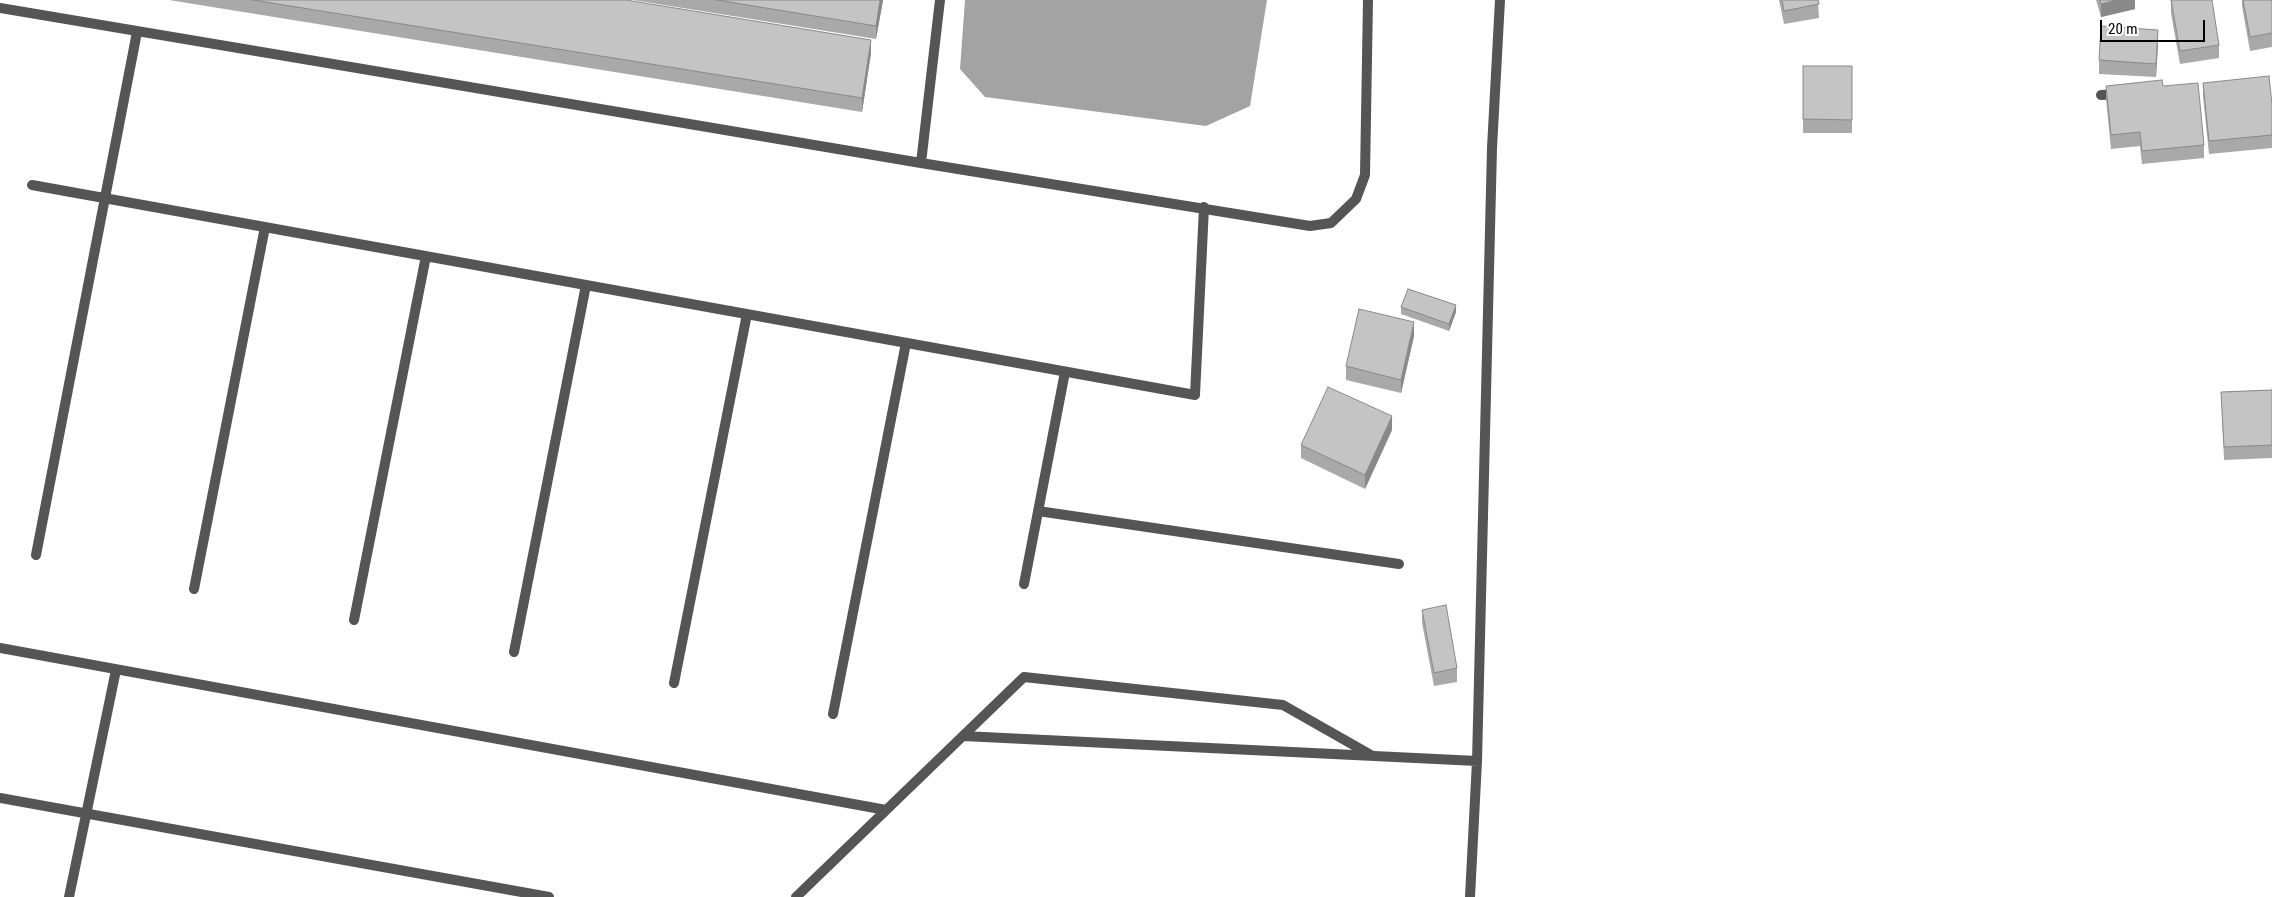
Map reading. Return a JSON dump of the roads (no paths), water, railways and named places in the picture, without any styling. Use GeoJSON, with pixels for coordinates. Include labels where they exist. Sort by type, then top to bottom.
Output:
{"type":"FeatureCollection","features":[{"type":"Feature","properties":{"kind":"street"},"geometry":{"type":"LineString","coordinates":[[920,163],[940,0]]}},
{"type":"Feature","properties":{"kind":"street"},"geometry":{"type":"LineString","coordinates":[[0,8],[920,163],[1204,207],[1310,226],[1331,223],[1356,199],[1365,175],[1368,0]]}},
{"type":"Feature","properties":{"kind":"street"},"geometry":{"type":"LineString","coordinates":[[1470,897],[1477,761],[1492,148],[1500,0]]}},
{"type":"Feature","properties":{"kind":"street"},"geometry":{"type":"LineString","coordinates":[[36,555],[137,32]]}},
{"type":"Feature","properties":{"kind":"street"},"geometry":{"type":"LineString","coordinates":[[2101,95],[2129,93]]}},
{"type":"Feature","properties":{"kind":"street"},"geometry":{"type":"LineString","coordinates":[[32,185],[1195,396],[1204,207]]}},
{"type":"Feature","properties":{"kind":"street"},"geometry":{"type":"LineString","coordinates":[[194,589],[265,228]]}},
{"type":"Feature","properties":{"kind":"street"},"geometry":{"type":"LineString","coordinates":[[354,620],[426,256]]}},
{"type":"Feature","properties":{"kind":"street"},"geometry":{"type":"LineString","coordinates":[[514,652],[586,285]]}},
{"type":"Feature","properties":{"kind":"street"},"geometry":{"type":"LineString","coordinates":[[674,683],[747,314]]}},
{"type":"Feature","properties":{"kind":"street"},"geometry":{"type":"LineString","coordinates":[[833,714],[906,343]]}},
{"type":"Feature","properties":{"kind":"street"},"geometry":{"type":"LineString","coordinates":[[1024,584],[1065,372]]}},
{"type":"Feature","properties":{"kind":"street"},"geometry":{"type":"LineString","coordinates":[[1038,511],[1399,564]]}},
{"type":"Feature","properties":{"kind":"street"},"geometry":{"type":"LineString","coordinates":[[0,648],[886,810]]}},
{"type":"Feature","properties":{"kind":"street"},"geometry":{"type":"LineString","coordinates":[[69,897],[116,670]]}},
{"type":"Feature","properties":{"kind":"street"},"geometry":{"type":"LineString","coordinates":[[796,897],[1024,677],[1284,705],[1371,756]]}},
{"type":"Feature","properties":{"kind":"street"},"geometry":{"type":"LineString","coordinates":[[963,736],[1477,761]]}},
{"type":"Feature","properties":{"kind":"street"},"geometry":{"type":"LineString","coordinates":[[0,798],[549,897]]}}]}
